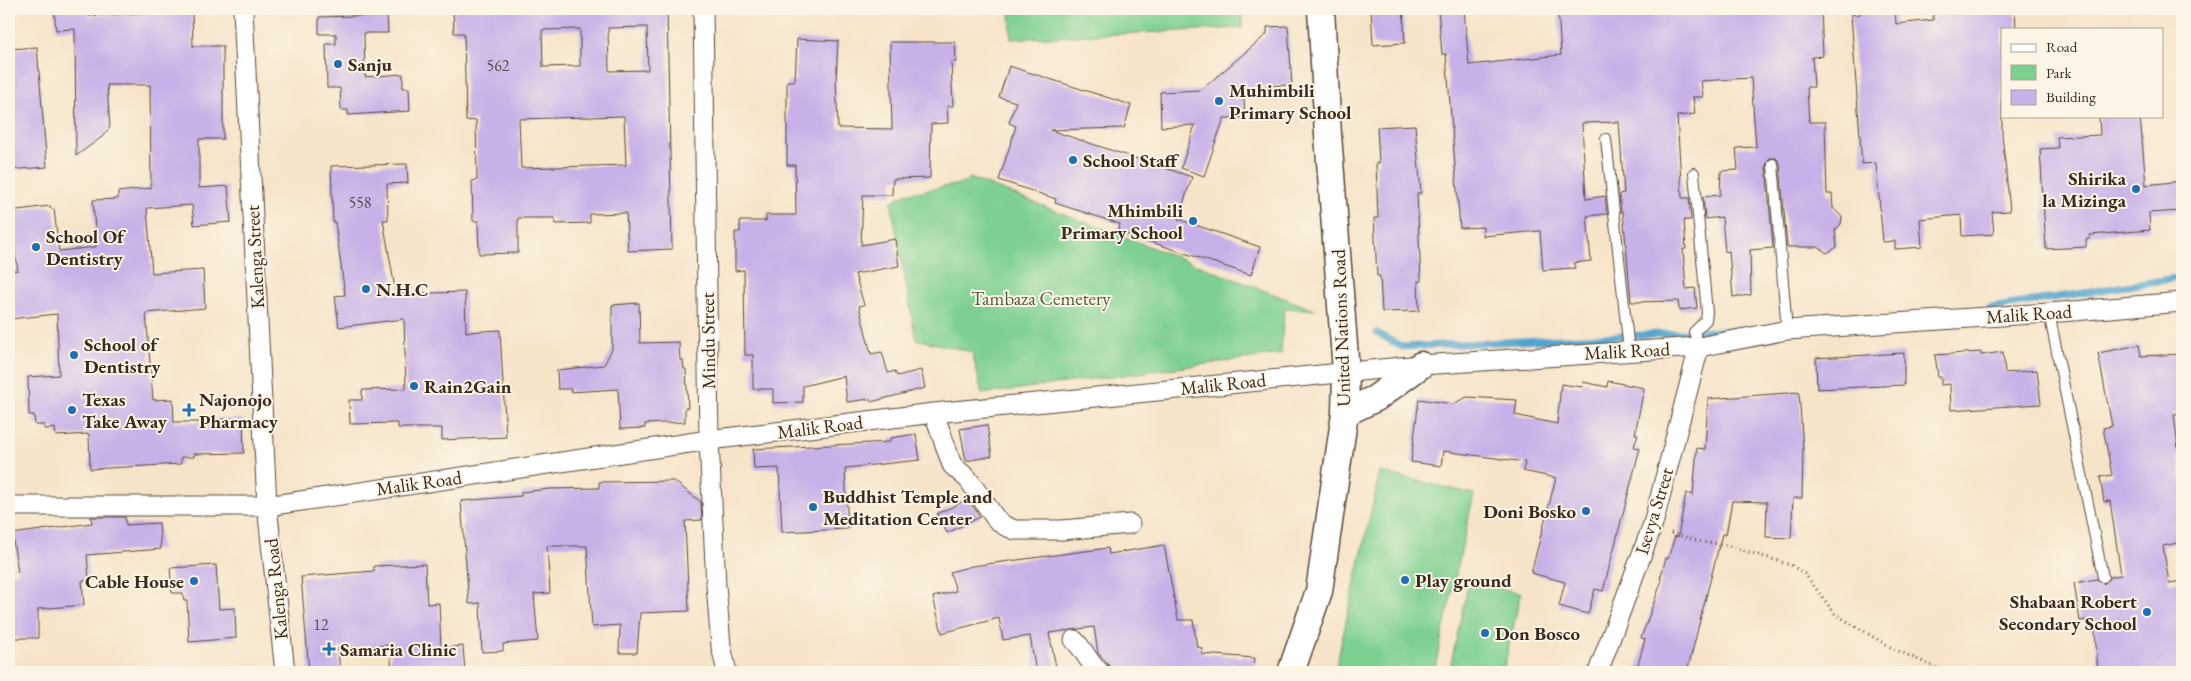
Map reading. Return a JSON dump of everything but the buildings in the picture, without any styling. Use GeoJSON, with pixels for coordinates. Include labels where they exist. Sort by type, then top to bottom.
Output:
{"type":"FeatureCollection","features":[{"type":"Feature","properties":{"kind":"street","name":"Kalenga Street"},"geometry":{"type":"LineString","coordinates":[[243,9],[267,506]]}},
{"type":"Feature","properties":{"kind":"street","name":"Mindu Street"},"geometry":{"type":"LineString","coordinates":[[703,9],[709,440],[716,585],[722,646],[727,672]]}},
{"type":"Feature","properties":{"kind":"street","name":"United Nations Road"},"geometry":{"type":"LineString","coordinates":[[1291,672],[1319,592],[1345,413],[1346,371],[1328,136],[1321,9]]}},
{"type":"Feature","properties":{"kind":"street","name":"Malik Road"},"geometry":{"type":"LineString","coordinates":[[9,506],[267,506],[709,440],[934,414],[1346,371],[1699,347],[1787,330],[2049,313],[2182,302]]}},
{"type":"Feature","properties":{"kind":"street","name":"Isevya Street"},"geometry":{"type":"LineString","coordinates":[[1598,672],[1653,524],[1699,347]]}},
{"type":"Feature","properties":{"kind":"street"},"geometry":{"type":"LineString","coordinates":[[1345,413],[1376,398],[1421,365]]}},
{"type":"Feature","properties":{"kind":"street"},"geometry":{"type":"LineString","coordinates":[[934,414],[952,465],[968,479],[996,519],[1005,526],[1015,530],[1062,530],[1130,524]]}},
{"type":"Feature","properties":{"kind":"street","name":"Kalenga Road"},"geometry":{"type":"LineString","coordinates":[[267,506],[285,672]]}},
{"type":"Feature","properties":{"kind":"street"},"geometry":{"type":"LineString","coordinates":[[1074,640],[1083,649],[1091,666],[1100,672]]}},
{"type":"Feature","properties":{"kind":"lane"},"geometry":{"type":"LineString","coordinates":[[1606,139],[1630,351]]}},
{"type":"Feature","properties":{"kind":"lane"},"geometry":{"type":"LineString","coordinates":[[1773,164],[1787,330]]}},
{"type":"Feature","properties":{"kind":"lane"},"geometry":{"type":"LineString","coordinates":[[1694,174],[1707,312],[1706,320],[1694,332],[1699,347]]}},
{"type":"Feature","properties":{"kind":"lane"},"geometry":{"type":"LineString","coordinates":[[2049,313],[2103,577]]}},
{"type":"Feature","properties":{"kind":"path"},"geometry":{"type":"LineString","coordinates":[[1653,524],[1677,536],[1726,545],[1791,566],[1805,574],[1835,614],[1892,648],[1946,672]]}},
{"type":"Feature","properties":{"kind":"green space"},"geometry":{"type":"Polygon","coordinates":[[[1010,9],[1242,9],[1242,28],[1011,39],[1010,9]]]}},
{"type":"Feature","properties":{"kind":"green space","name":"Tambaza Cemetery"},"geometry":{"type":"Polygon","coordinates":[[[970,178],[1315,310],[1284,308],[1281,354],[982,394],[972,352],[916,339],[891,202],[905,194],[964,183],[970,178]]]}},
{"type":"Feature","properties":{"kind":"green space","name":"Play ground"},"geometry":{"type":"Polygon","coordinates":[[[1380,472],[1474,494],[1434,672],[1361,672],[1336,666],[1380,472]]]}},
{"type":"Feature","properties":{"kind":"green space","name":"Don Bosco"},"geometry":{"type":"Polygon","coordinates":[[[1469,581],[1521,593],[1503,672],[1449,672],[1469,581]]]}},
{"type":"Feature","properties":{"kind":"waterway"},"geometry":{"type":"LineString","coordinates":[[1990,308],[2182,277]]}},
{"type":"Feature","properties":{"kind":"waterway"},"geometry":{"type":"LineString","coordinates":[[1377,333],[1402,347],[1741,330]]}},
{"type":"Feature","properties":{"kind":"place","name":"Sanju"},"geometry":{"type":"Point","coordinates":[338,64]}},
{"type":"Feature","properties":{"kind":"place","name":"Muhimbili Primary School"},"geometry":{"type":"Point","coordinates":[1219,101]}},
{"type":"Feature","properties":{"kind":"place","name":"School Staff"},"geometry":{"type":"Point","coordinates":[1073,160]}},
{"type":"Feature","properties":{"kind":"place","name":"Shirika la Mizinga"},"geometry":{"type":"Point","coordinates":[2136,189]}},
{"type":"Feature","properties":{"kind":"place","name":"Mhimbili Primary School"},"geometry":{"type":"Point","coordinates":[1193,221]}},
{"type":"Feature","properties":{"kind":"place","name":"School Of Dentistry"},"geometry":{"type":"Point","coordinates":[36,247]}},
{"type":"Feature","properties":{"kind":"place","name":"N.H.C"},"geometry":{"type":"Point","coordinates":[366,289]}},
{"type":"Feature","properties":{"kind":"place","name":"School of Dentistry"},"geometry":{"type":"Point","coordinates":[74,355]}},
{"type":"Feature","properties":{"kind":"place","name":"Rain2Gain"},"geometry":{"type":"Point","coordinates":[414,386]}},
{"type":"Feature","properties":{"kind":"place","name":"Texas Take Away"},"geometry":{"type":"Point","coordinates":[72,410]}},
{"type":"Feature","properties":{"kind":"place","name":"Najonojo Pharmacy"},"geometry":{"type":"Point","coordinates":[189,410]}},
{"type":"Feature","properties":{"kind":"place","name":"Buddhist Temple and Meditation Center"},"geometry":{"type":"Point","coordinates":[813,507]}},
{"type":"Feature","properties":{"kind":"place","name":"Doni Bosko"},"geometry":{"type":"Point","coordinates":[1586,511]}},
{"type":"Feature","properties":{"kind":"place","name":"Play ground"},"geometry":{"type":"Point","coordinates":[1405,580]}},
{"type":"Feature","properties":{"kind":"place","name":"Cable House"},"geometry":{"type":"Point","coordinates":[194,581]}},
{"type":"Feature","properties":{"kind":"place","name":"Shabaan Robert Secondary School"},"geometry":{"type":"Point","coordinates":[2147,612]}},
{"type":"Feature","properties":{"kind":"place","name":"Don Bosco"},"geometry":{"type":"Point","coordinates":[1485,633]}},
{"type":"Feature","properties":{"kind":"place","name":"Samaria Clinic"},"geometry":{"type":"Point","coordinates":[329,649]}}]}
